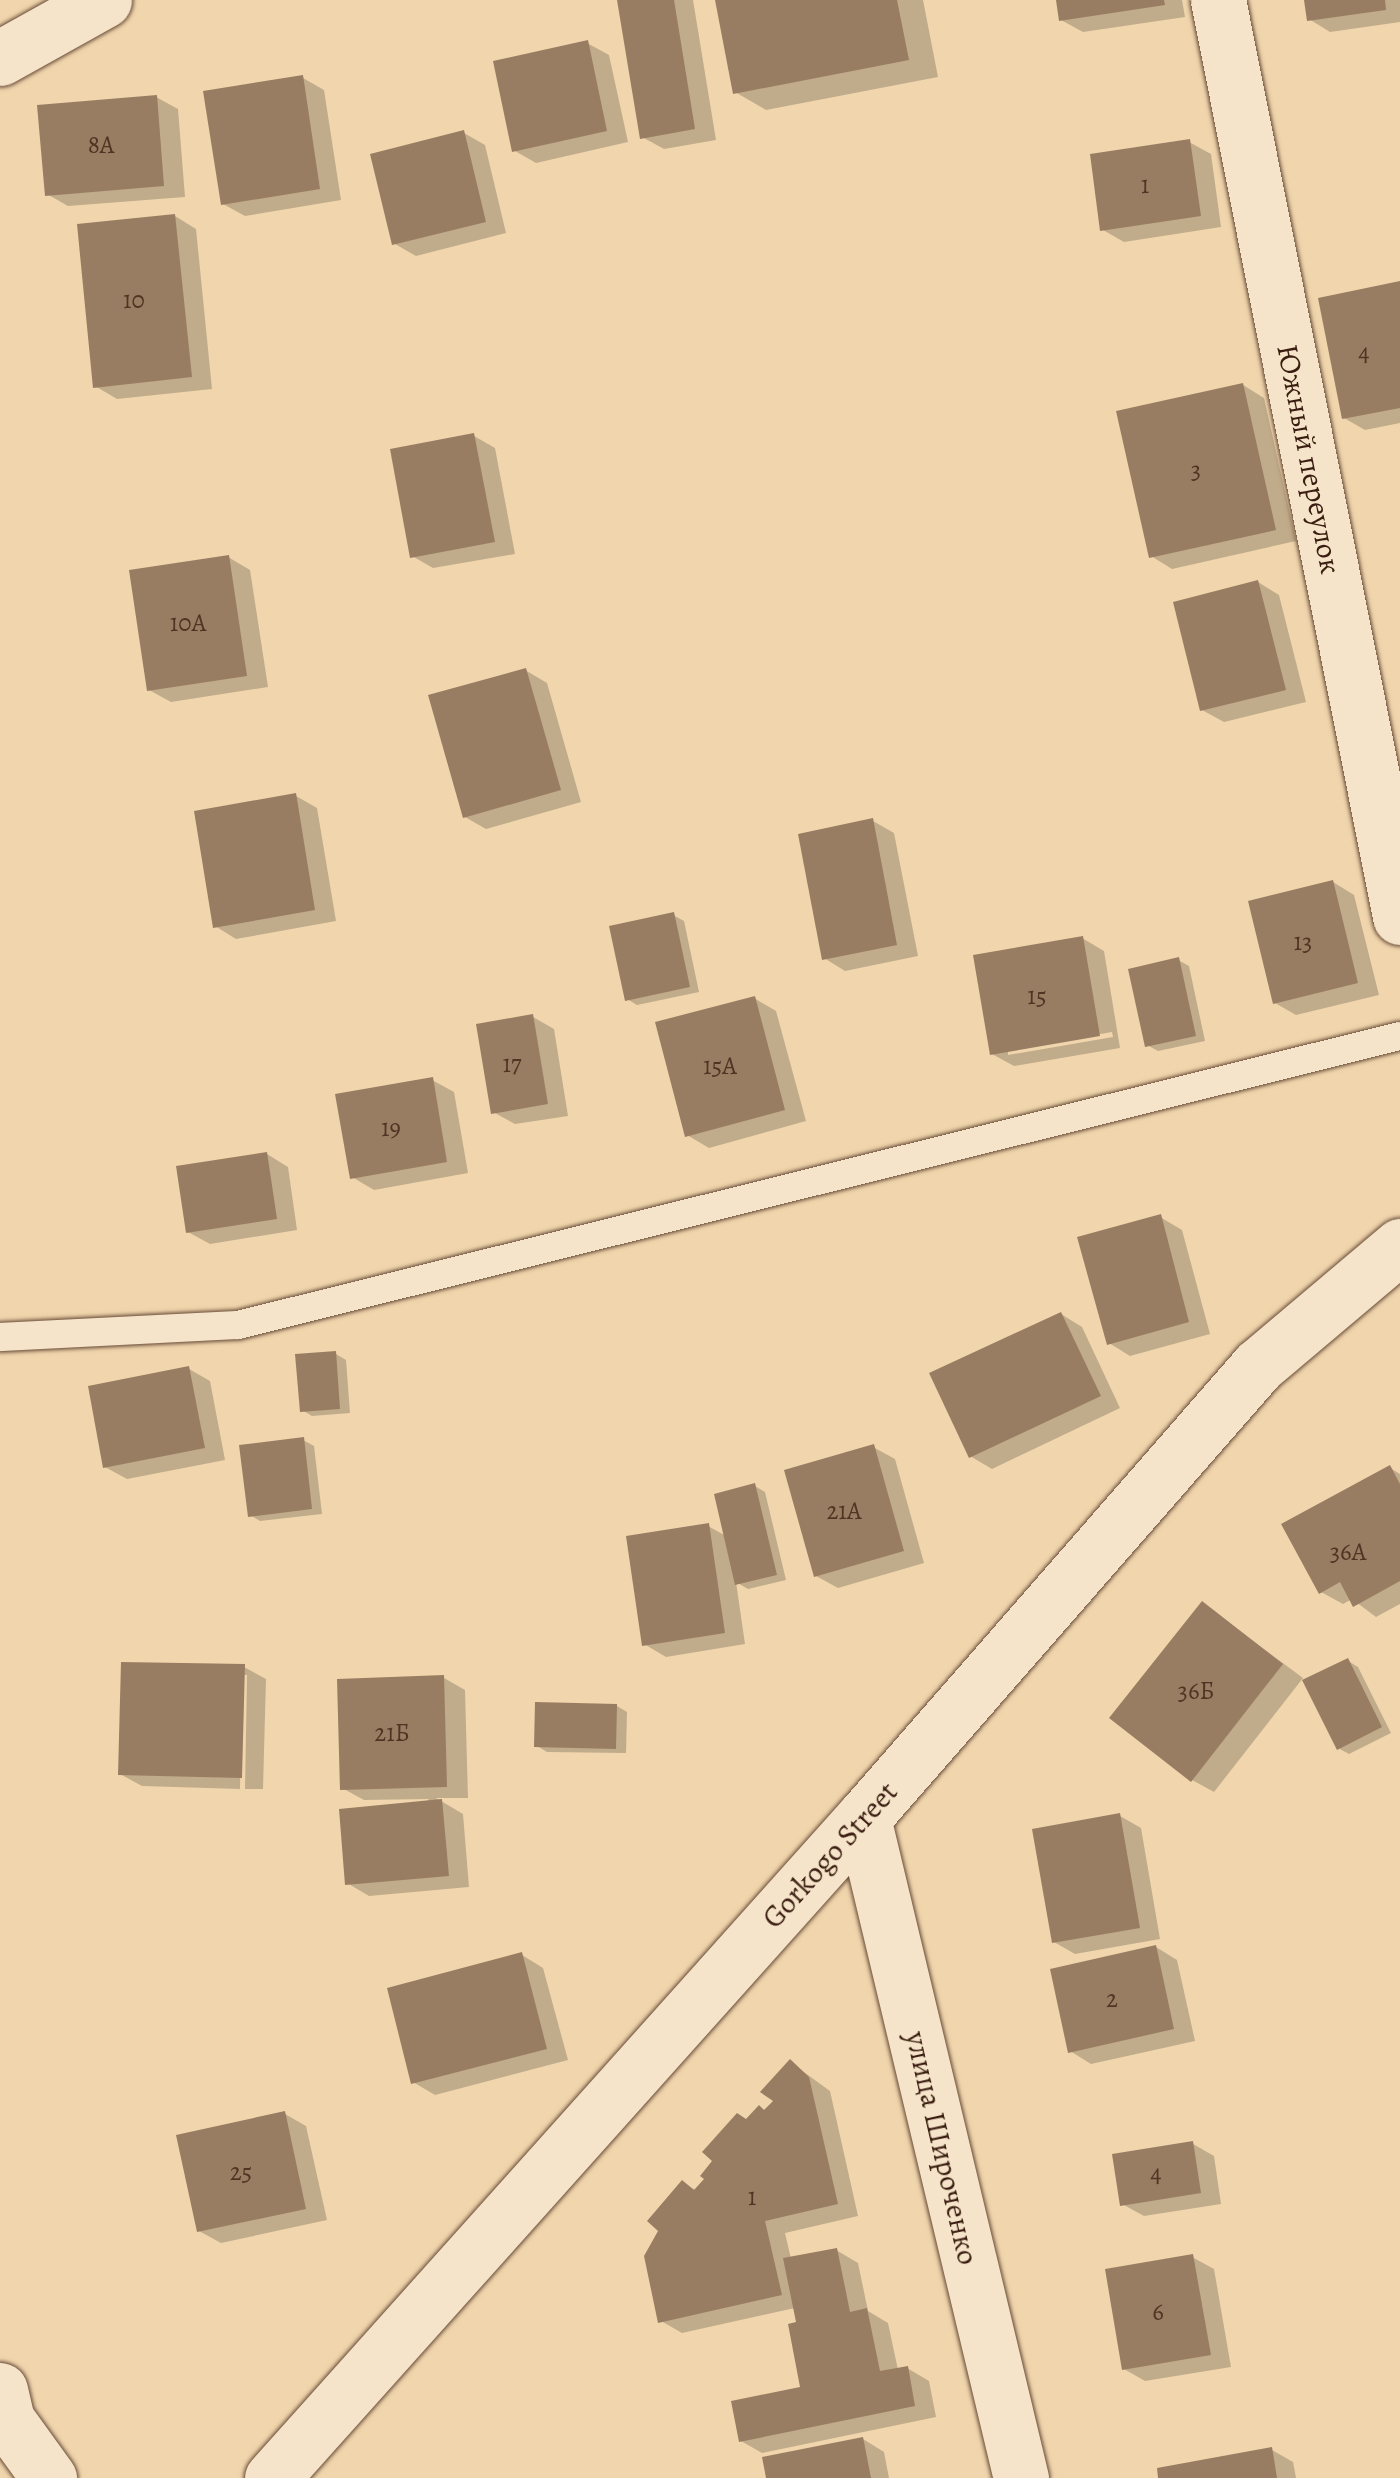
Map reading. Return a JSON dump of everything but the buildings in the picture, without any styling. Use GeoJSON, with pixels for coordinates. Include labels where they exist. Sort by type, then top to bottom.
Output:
{"type":"FeatureCollection","features":[{"type":"Feature","properties":{"kind":"street"},"geometry":{"type":"LineString","coordinates":[[0,58],[104,0]]}},
{"type":"Feature","properties":{"kind":"street","name":"Южный переулок"},"geometry":{"type":"LineString","coordinates":[[1218,0],[1400,918]]}},
{"type":"Feature","properties":{"kind":"street","name":"Gorkogo Street"},"geometry":{"type":"LineString","coordinates":[[272,2478],[863,1818],[1258,1366],[1400,1246]]}},
{"type":"Feature","properties":{"kind":"street","name":"улица Широченко"},"geometry":{"type":"LineString","coordinates":[[863,1818],[1021,2478]]}},
{"type":"Feature","properties":{"kind":"street"},"geometry":{"type":"LineString","coordinates":[[0,2390],[7,2420],[49,2478]]}},
{"type":"Feature","properties":{"kind":"lane"},"geometry":{"type":"LineString","coordinates":[[0,1338],[238,1325],[1400,1036]]}}]}
